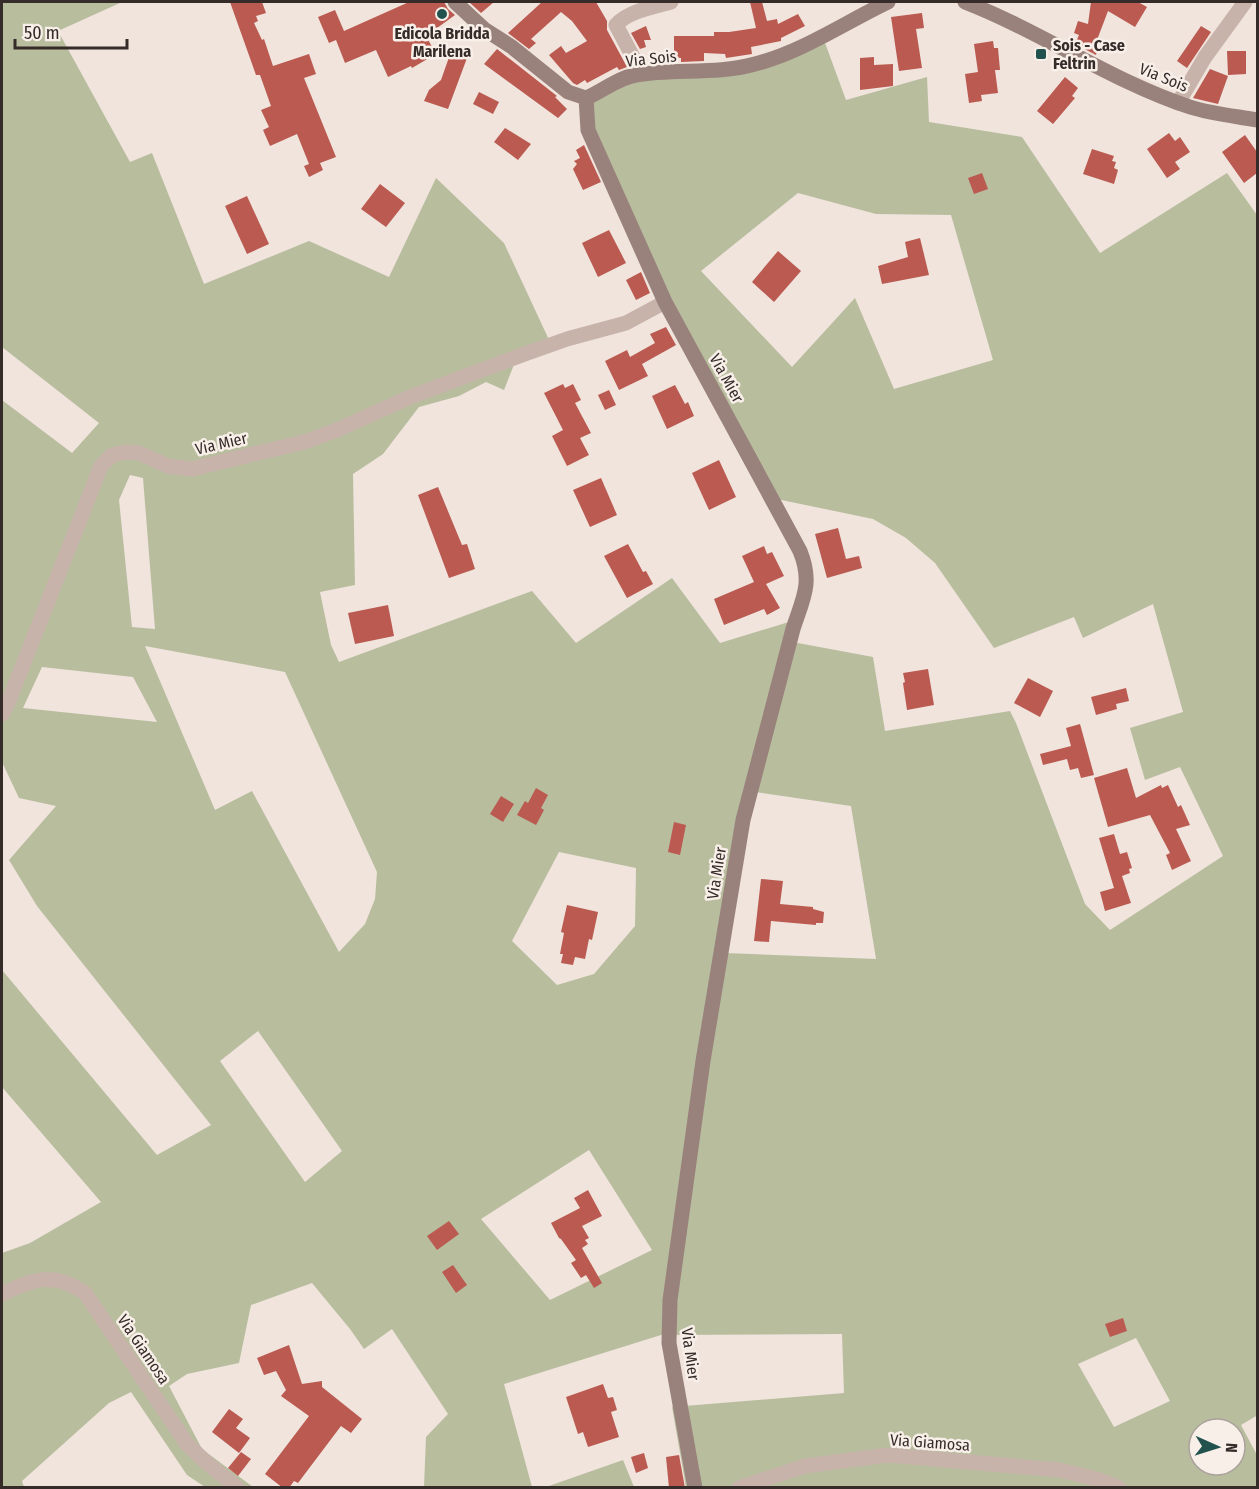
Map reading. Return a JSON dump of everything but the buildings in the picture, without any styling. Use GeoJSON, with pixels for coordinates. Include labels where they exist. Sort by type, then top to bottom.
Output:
{"type":"FeatureCollection","features":[{"type":"Feature","properties":{"kind":"street"},"geometry":{"type":"LineString","coordinates":[[455,2],[484,29],[512,47],[568,92],[586,98]]}},
{"type":"Feature","properties":{"kind":"street"},"geometry":{"type":"LineString","coordinates":[[642,74],[616,25],[622,19],[671,2]]}},
{"type":"Feature","properties":{"kind":"street","name":"Via Sois"},"geometry":{"type":"LineString","coordinates":[[965,2],[1113,75],[1178,103],[1208,112],[1257,120]]}},
{"type":"Feature","properties":{"kind":"street"},"geometry":{"type":"LineString","coordinates":[[1178,103],[1205,57],[1245,2]]}},
{"type":"Feature","properties":{"kind":"street","name":"Via Sois"},"geometry":{"type":"LineString","coordinates":[[586,98],[620,79],[642,74],[730,69],[770,60],[833,31],[879,4]]}},
{"type":"Feature","properties":{"kind":"street","name":"Via Mier"},"geometry":{"type":"LineString","coordinates":[[586,98],[588,130],[665,302],[800,551],[807,580],[804,600],[793,629],[743,820],[703,1061],[670,1300],[669,1343],[695,1488]]}},
{"type":"Feature","properties":{"kind":"street","name":"Via Mier"},"geometry":{"type":"LineString","coordinates":[[3,712],[101,466],[112,455],[126,452],[139,453],[168,466],[192,469],[304,442],[337,430],[410,397],[522,355],[567,339],[626,323],[665,302]]}},
{"type":"Feature","properties":{"kind":"street","name":"Via Giamosa"},"geometry":{"type":"LineString","coordinates":[[2,1294],[33,1280],[47,1279],[74,1285],[85,1293],[188,1444],[208,1464],[238,1488]]}},
{"type":"Feature","properties":{"kind":"street","name":"Via Giamosa"},"geometry":{"type":"LineString","coordinates":[[740,1488],[805,1466],[888,1455],[1059,1470],[1097,1479],[1119,1488]]}},
{"type":"Feature","properties":{"kind":"green space"},"geometry":{"type":"Polygon","coordinates":[[[2,2],[122,2],[58,31],[130,162],[152,153],[204,284],[309,241],[389,277],[436,178],[504,243],[550,342],[519,352],[504,390],[486,382],[459,396],[419,407],[383,454],[353,474],[355,585],[320,592],[331,645],[339,662],[532,591],[576,643],[672,578],[720,643],[792,621],[787,641],[873,657],[885,731],[1010,711],[1085,904],[1110,930],[1223,856],[1180,767],[1145,780],[1130,728],[1183,712],[1153,604],[1083,638],[1074,617],[994,648],[935,563],[906,538],[873,519],[767,497],[585,129],[587,94],[643,70],[737,66],[821,32],[846,100],[927,77],[929,122],[1022,137],[1100,253],[1227,173],[1257,215],[1258,1415],[1247,1421],[1247,1417],[1187,1417],[1187,1477],[1247,1477],[1247,1436],[1257,1455],[1257,1487],[686,1487],[672,1407],[844,1393],[842,1334],[661,1335],[504,1384],[532,1487],[424,1487],[426,1437],[448,1414],[392,1329],[364,1349],[312,1283],[251,1305],[239,1363],[187,1374],[169,1386],[202,1449],[253,1487],[205,1487],[187,1475],[131,1392],[109,1403],[22,1481],[24,1487],[2,1487],[2,1253],[30,1243],[101,1202],[2,1087],[2,970],[157,1155],[211,1125],[37,906],[9,860],[56,806],[19,798],[2,762],[2,400],[72,453],[99,423],[2,347],[2,2]],[[798,193],[701,271],[792,367],[855,298],[894,389],[993,360],[951,215],[876,214],[798,193]],[[130,475],[119,500],[132,627],[155,629],[143,478],[130,475]],[[145,646],[215,810],[252,791],[339,952],[365,924],[375,899],[377,872],[285,672],[145,646]],[[42,667],[23,708],[157,722],[133,677],[42,667]],[[756,792],[744,836],[725,953],[876,959],[851,806],[756,792]],[[559,852],[512,941],[557,985],[594,974],[635,926],[636,868],[559,852]],[[258,1031],[220,1061],[305,1182],[342,1151],[258,1031]],[[589,1150],[481,1219],[550,1300],[652,1250],[589,1150]],[[1136,1338],[1078,1364],[1114,1427],[1170,1401],[1136,1338]]]}},
{"type":"Feature","properties":{"kind":"green space"},"geometry":{"type":"Polygon","coordinates":[[[623,1460],[634,1487],[546,1487],[623,1460]]]}},
{"type":"Feature","properties":{"kind":"place","name":"Edicola Bridda Marilena"},"geometry":{"type":"Point","coordinates":[442,14]}},
{"type":"Feature","properties":{"kind":"place","name":"Sois - Case Feltrin"},"geometry":{"type":"Point","coordinates":[1041,54]}}]}
